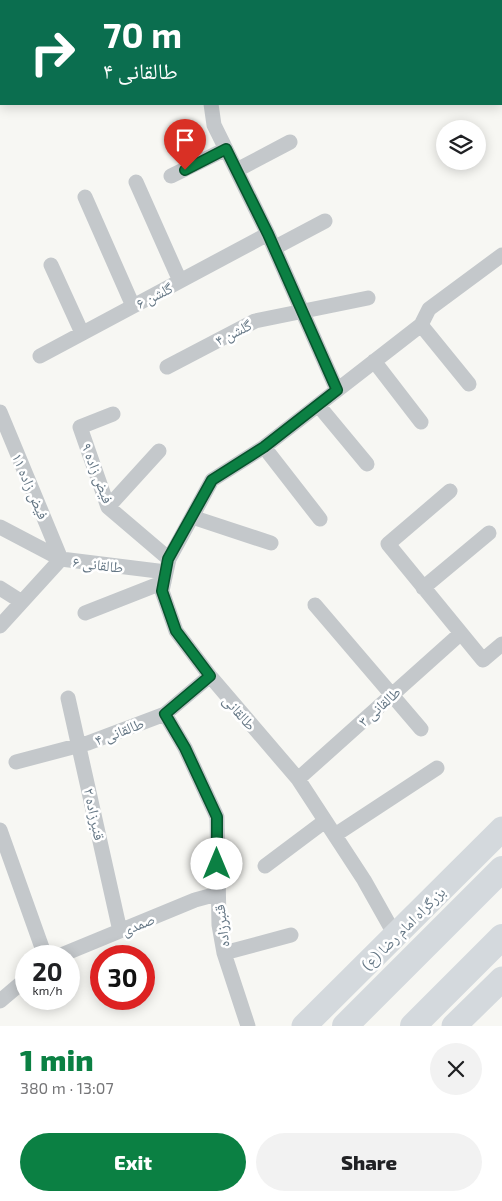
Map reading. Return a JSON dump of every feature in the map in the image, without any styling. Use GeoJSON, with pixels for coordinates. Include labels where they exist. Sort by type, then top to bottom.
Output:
{"type":"FeatureCollection","features":[{"type":"Feature","properties":{"kind":"highway","name":"بزرگراه امام رضا (ع)"},"geometry":{"type":"LineString","coordinates":[[344,1026],[502,869]]}},
{"type":"Feature","properties":{"kind":"highway"},"geometry":{"type":"LineString","coordinates":[[413,1026],[502,937]]}},
{"type":"Feature","properties":{"kind":"main road","name":"بزرگراه امام رضا (ع)"},"geometry":{"type":"LineString","coordinates":[[304,1026],[502,829]]}},
{"type":"Feature","properties":{"kind":"main road"},"geometry":{"type":"LineString","coordinates":[[454,1026],[502,979]]}},
{"type":"Feature","properties":{"kind":"street"},"geometry":{"type":"LineString","coordinates":[[211,105],[214,126],[271,241],[337,390]]}},
{"type":"Feature","properties":{"kind":"street"},"geometry":{"type":"LineString","coordinates":[[237,170],[290,142]]}},
{"type":"Feature","properties":{"kind":"street"},"geometry":{"type":"LineString","coordinates":[[171,176],[226,149]]}},
{"type":"Feature","properties":{"kind":"street"},"geometry":{"type":"LineString","coordinates":[[136,182],[180,282]]}},
{"type":"Feature","properties":{"kind":"street"},"geometry":{"type":"LineString","coordinates":[[85,197],[133,306]]}},
{"type":"Feature","properties":{"kind":"street","name":"گلشن ۶"},"geometry":{"type":"LineString","coordinates":[[40,356],[180,282],[271,241],[326,221]]}},
{"type":"Feature","properties":{"kind":"street"},"geometry":{"type":"LineString","coordinates":[[85,613],[166,571],[212,480],[264,447],[421,325],[429,309],[502,255]]}},
{"type":"Feature","properties":{"kind":"street"},"geometry":{"type":"LineString","coordinates":[[50,265],[82,333]]}},
{"type":"Feature","properties":{"kind":"street","name":"گلشن ۴"},"geometry":{"type":"LineString","coordinates":[[167,367],[255,320],[304,312],[368,298]]}},
{"type":"Feature","properties":{"kind":"street"},"geometry":{"type":"LineString","coordinates":[[421,325],[470,384]]}},
{"type":"Feature","properties":{"kind":"street"},"geometry":{"type":"LineString","coordinates":[[374,361],[421,422]]}},
{"type":"Feature","properties":{"kind":"street"},"geometry":{"type":"LineString","coordinates":[[318,404],[367,464]]}},
{"type":"Feature","properties":{"kind":"street","name":"فیض زاده ۱۱"},"geometry":{"type":"LineString","coordinates":[[0,412],[61,559]]}},
{"type":"Feature","properties":{"kind":"street","name":"فیض زاده ۹"},"geometry":{"type":"LineString","coordinates":[[113,414],[80,427],[108,507],[166,571]]}},
{"type":"Feature","properties":{"kind":"street"},"geometry":{"type":"LineString","coordinates":[[264,447],[320,519]]}},
{"type":"Feature","properties":{"kind":"street"},"geometry":{"type":"LineString","coordinates":[[108,507],[159,452]]}},
{"type":"Feature","properties":{"kind":"street"},"geometry":{"type":"LineString","coordinates":[[450,491],[388,544],[483,660],[502,644]]}},
{"type":"Feature","properties":{"kind":"street"},"geometry":{"type":"LineString","coordinates":[[192,517],[271,543]]}},
{"type":"Feature","properties":{"kind":"street"},"geometry":{"type":"LineString","coordinates":[[0,527],[61,559]]}},
{"type":"Feature","properties":{"kind":"street"},"geometry":{"type":"LineString","coordinates":[[423,588],[489,533]]}},
{"type":"Feature","properties":{"kind":"street","name":"طالقانی ۶"},"geometry":{"type":"LineString","coordinates":[[0,626],[61,559],[166,571]]}},
{"type":"Feature","properties":{"kind":"street","name":"طالقانی"},"geometry":{"type":"LineString","coordinates":[[166,571],[162,591],[176,631],[210,676],[298,779],[335,835],[395,935]]}},
{"type":"Feature","properties":{"kind":"street"},"geometry":{"type":"LineString","coordinates":[[0,588],[22,602]]}},
{"type":"Feature","properties":{"kind":"street"},"geometry":{"type":"LineString","coordinates":[[315,605],[421,729]]}},
{"type":"Feature","properties":{"kind":"street","name":"طالقانی ۳"},"geometry":{"type":"LineString","coordinates":[[298,779],[460,634]]}},
{"type":"Feature","properties":{"kind":"street","name":"طالقانی ۴"},"geometry":{"type":"LineString","coordinates":[[16,762],[80,745],[165,714],[210,676]]}},
{"type":"Feature","properties":{"kind":"street","name":"قنبرزاده ۲"},"geometry":{"type":"LineString","coordinates":[[68,698],[120,931]]}},
{"type":"Feature","properties":{"kind":"street","name":"قنبرزاده"},"geometry":{"type":"LineString","coordinates":[[165,714],[185,748],[217,817],[219,925],[224,953],[248,1026]]}},
{"type":"Feature","properties":{"kind":"street"},"geometry":{"type":"LineString","coordinates":[[335,835],[437,768]]}},
{"type":"Feature","properties":{"kind":"street"},"geometry":{"type":"LineString","coordinates":[[265,866],[325,821]]}},
{"type":"Feature","properties":{"kind":"street"},"geometry":{"type":"LineString","coordinates":[[0,830],[5,862],[40,945]]}},
{"type":"Feature","properties":{"kind":"street","name":"صمدی"},"geometry":{"type":"LineString","coordinates":[[80,947],[195,900],[217,894]]}},
{"type":"Feature","properties":{"kind":"street"},"geometry":{"type":"LineString","coordinates":[[224,953],[291,934]]}},
{"type":"Feature","properties":{"kind":"street"},"geometry":{"type":"LineString","coordinates":[[0,1001],[15,988]]}},
{"type":"Feature","properties":{"kind":"route"},"geometry":{"type":"LineString","coordinates":[[185,170],[226,149],[304,312],[337,390],[264,447],[212,480],[168,559],[162,591],[176,631],[210,676],[165,714],[185,748],[217,817],[217,864]]}}]}
